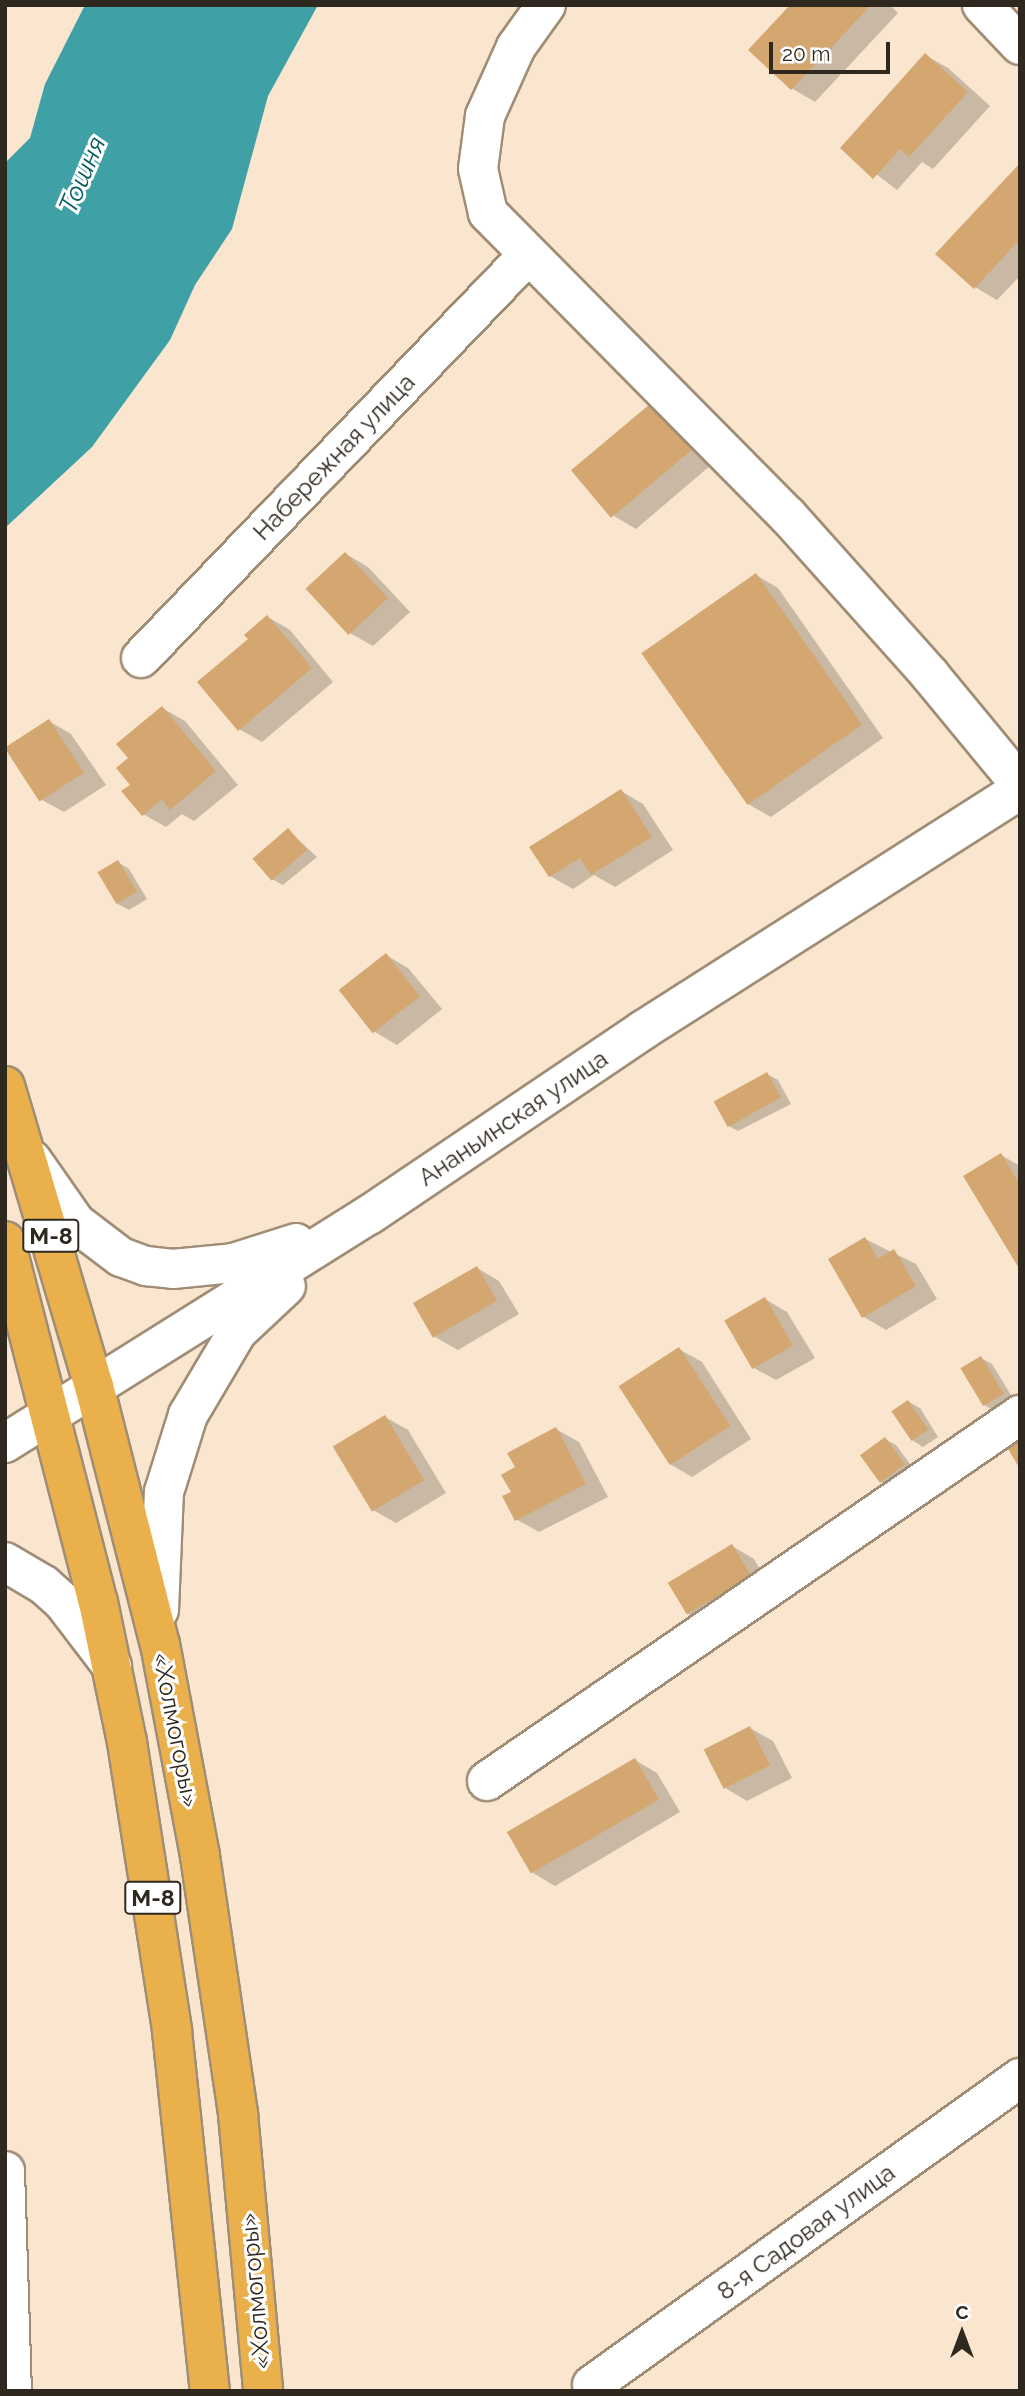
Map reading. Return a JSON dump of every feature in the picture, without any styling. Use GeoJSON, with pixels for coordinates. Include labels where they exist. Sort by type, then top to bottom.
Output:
{"type":"FeatureCollection","features":[{"type":"Feature","properties":{"kind":"highway","name":"«Холмогоры»"},"geometry":{"type":"LineString","coordinates":[[5,1086],[94,1386],[160,1644],[200,1856],[238,2114],[263,2391]]}},
{"type":"Feature","properties":{"kind":"highway","name":"«Холмогоры»"},"geometry":{"type":"LineString","coordinates":[[5,1241],[51,1413],[112,1667],[172,2031],[210,2391]]}},
{"type":"Feature","properties":{"kind":"street"},"geometry":{"type":"LineString","coordinates":[[545,5],[516,47],[485,116],[478,169],[488,213],[527,256],[788,516],[930,675],[1020,787]]}},
{"type":"Feature","properties":{"kind":"street"},"geometry":{"type":"LineString","coordinates":[[982,5],[1020,45]]}},
{"type":"Feature","properties":{"kind":"street","name":"Набережная улица"},"geometry":{"type":"LineString","coordinates":[[141,658],[527,256]]}},
{"type":"Feature","properties":{"kind":"street","name":"Ананьинская улица"},"geometry":{"type":"LineString","coordinates":[[5,1443],[355,1224],[643,1030],[1020,787]]}},
{"type":"Feature","properties":{"kind":"street"},"geometry":{"type":"LineString","coordinates":[[27,1153],[76,1223],[121,1257],[146,1266],[173,1269],[233,1264],[355,1224]]}},
{"type":"Feature","properties":{"kind":"street"},"geometry":{"type":"LineString","coordinates":[[160,1644],[157,1572],[164,1492],[192,1405],[237,1332],[355,1224]]}},
{"type":"Feature","properties":{"kind":"street"},"geometry":{"type":"LineString","coordinates":[[487,1781],[1020,1415]]}},
{"type":"Feature","properties":{"kind":"street"},"geometry":{"type":"LineString","coordinates":[[5,1562],[44,1585],[63,1602],[112,1667]]}},
{"type":"Feature","properties":{"kind":"street","name":"8-я Садовая улица"},"geometry":{"type":"LineString","coordinates":[[592,2385],[1020,2078]]}},
{"type":"Feature","properties":{"kind":"street"},"geometry":{"type":"LineString","coordinates":[[5,2171],[12,2391]]}},
{"type":"Feature","properties":{"kind":"water","name":"Тошня"},"geometry":{"type":"Polygon","coordinates":[[[85,5],[318,5],[268,96],[232,229],[195,285],[170,340],[92,447],[5,528],[5,163],[30,138],[45,84],[85,5]]]}},
{"type":"Feature","properties":{"kind":"building"},"geometry":{"type":"Polygon","coordinates":[[[790,5],[871,5],[791,90],[748,50],[790,5]]]}},
{"type":"Feature","properties":{"kind":"building"},"geometry":{"type":"Polygon","coordinates":[[[925,53],[968,92],[909,157],[900,149],[873,179],[840,148],[925,53]]]}},
{"type":"Feature","properties":{"kind":"building"},"geometry":{"type":"Polygon","coordinates":[[[1020,163],[1020,239],[974,289],[935,254],[1020,163]]]}},
{"type":"Feature","properties":{"kind":"building"},"geometry":{"type":"Polygon","coordinates":[[[656,399],[696,446],[611,518],[571,470],[656,399]]]}},
{"type":"Feature","properties":{"kind":"building"},"geometry":{"type":"Polygon","coordinates":[[[345,552],[388,598],[348,635],[306,589],[345,552]]]}},
{"type":"Feature","properties":{"kind":"building"},"geometry":{"type":"Polygon","coordinates":[[[756,573],[862,725],[747,805],[641,653],[756,573]]]}},
{"type":"Feature","properties":{"kind":"building"},"geometry":{"type":"Polygon","coordinates":[[[267,615],[312,668],[238,731],[197,682],[248,639],[244,635],[267,615]]]}},
{"type":"Feature","properties":{"kind":"building"},"geometry":{"type":"Polygon","coordinates":[[[162,706],[216,771],[170,810],[162,799],[142,816],[121,791],[130,785],[116,768],[128,758],[116,744],[162,706]]]}},
{"type":"Feature","properties":{"kind":"building"},"geometry":{"type":"Polygon","coordinates":[[[49,719],[84,773],[39,802],[5,748],[49,719]]]}},
{"type":"Feature","properties":{"kind":"building"},"geometry":{"type":"Polygon","coordinates":[[[621,789],[652,837],[591,875],[580,858],[549,877],[529,847],[621,789]]]}},
{"type":"Feature","properties":{"kind":"building"},"geometry":{"type":"Polygon","coordinates":[[[288,828],[307,850],[272,881],[253,859],[288,828]]]}},
{"type":"Feature","properties":{"kind":"building"},"geometry":{"type":"Polygon","coordinates":[[[118,860],[137,892],[116,904],[97,872],[118,860]]]}},
{"type":"Feature","properties":{"kind":"building"},"geometry":{"type":"Polygon","coordinates":[[[386,953],[420,996],[373,1033],[339,990],[386,953]]]}},
{"type":"Feature","properties":{"kind":"building"},"geometry":{"type":"Polygon","coordinates":[[[767,1072],[781,1097],[728,1127],[714,1102],[767,1072]]]}},
{"type":"Feature","properties":{"kind":"building"},"geometry":{"type":"Polygon","coordinates":[[[1001,1153],[1020,1185],[1020,1270],[963,1176],[1001,1153]]]}},
{"type":"Feature","properties":{"kind":"building"},"geometry":{"type":"Polygon","coordinates":[[[865,1237],[878,1259],[894,1249],[916,1286],[862,1318],[828,1259],[865,1237]]]}},
{"type":"Feature","properties":{"kind":"building"},"geometry":{"type":"Polygon","coordinates":[[[477,1266],[497,1301],[433,1338],[413,1303],[477,1266]]]}},
{"type":"Feature","properties":{"kind":"building"},"geometry":{"type":"Polygon","coordinates":[[[765,1297],[793,1345],[752,1369],[724,1320],[765,1297]]]}},
{"type":"Feature","properties":{"kind":"building"},"geometry":{"type":"Polygon","coordinates":[[[679,1347],[730,1426],[670,1465],[619,1386],[679,1347]]]}},
{"type":"Feature","properties":{"kind":"building"},"geometry":{"type":"Polygon","coordinates":[[[981,1356],[1004,1394],[983,1406],[960,1368],[981,1356]]]}},
{"type":"Feature","properties":{"kind":"building"},"geometry":{"type":"Polygon","coordinates":[[[908,1400],[928,1430],[912,1441],[891,1411],[908,1400]]]}},
{"type":"Feature","properties":{"kind":"building"},"geometry":{"type":"Polygon","coordinates":[[[385,1415],[424,1480],[372,1512],[333,1446],[385,1415]]]}},
{"type":"Feature","properties":{"kind":"building"},"geometry":{"type":"Polygon","coordinates":[[[556,1427],[586,1484],[515,1521],[502,1496],[511,1492],[501,1475],[515,1467],[507,1453],[556,1427]]]}},
{"type":"Feature","properties":{"kind":"building"},"geometry":{"type":"Polygon","coordinates":[[[1020,1432],[1020,1469],[1004,1442],[1020,1432]]]}},
{"type":"Feature","properties":{"kind":"building"},"geometry":{"type":"Polygon","coordinates":[[[885,1437],[905,1465],[880,1483],[860,1455],[885,1437]]]}},
{"type":"Feature","properties":{"kind":"building"},"geometry":{"type":"Polygon","coordinates":[[[732,1544],[751,1576],[687,1614],[668,1583],[732,1544]]]}},
{"type":"Feature","properties":{"kind":"building"},"geometry":{"type":"Polygon","coordinates":[[[750,1726],[770,1765],[724,1789],[704,1750],[750,1726]]]}},
{"type":"Feature","properties":{"kind":"building"},"geometry":{"type":"Polygon","coordinates":[[[635,1758],[659,1800],[531,1874],[507,1832],[635,1758]]]}}]}
